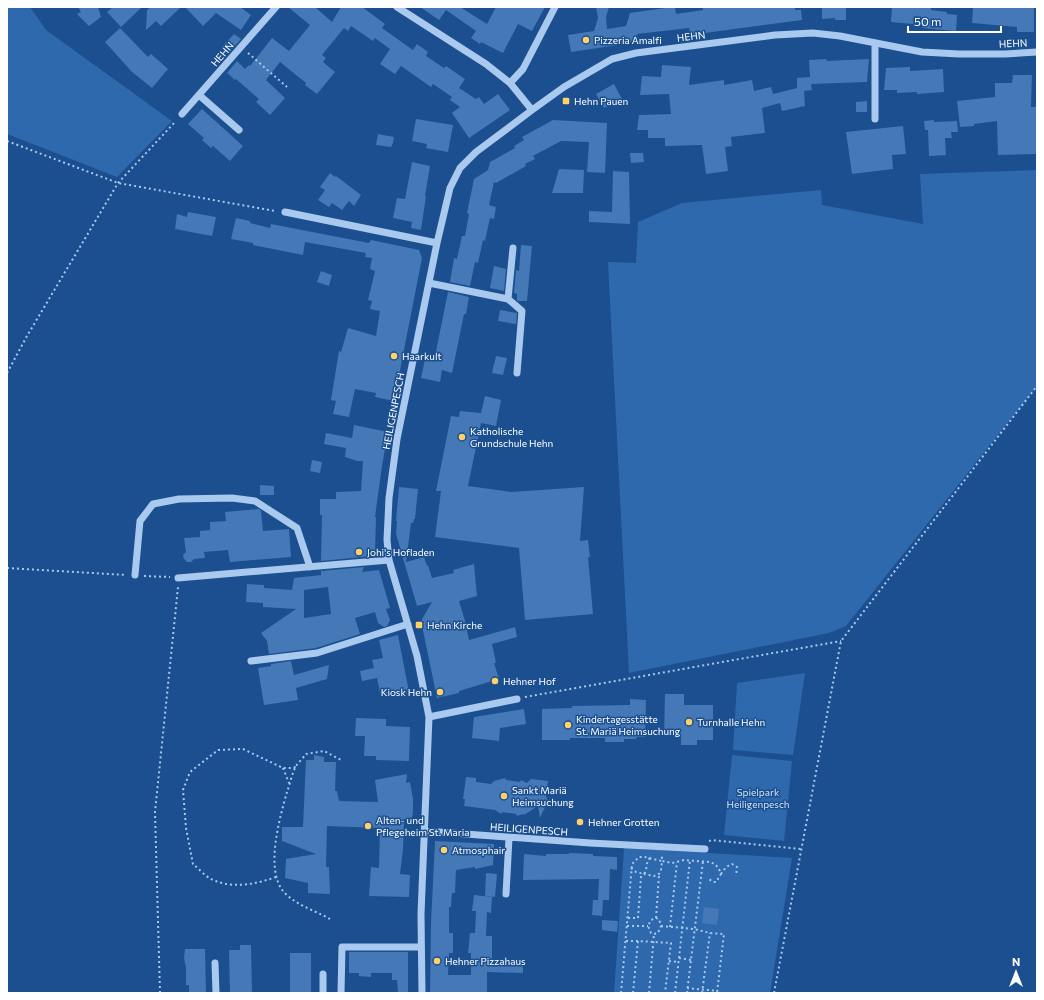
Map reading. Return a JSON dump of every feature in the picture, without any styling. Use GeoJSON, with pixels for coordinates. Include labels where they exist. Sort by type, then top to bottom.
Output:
{"type":"FeatureCollection","features":[{"type":"Feature","properties":{"kind":"street","name":"HEHN"},"geometry":{"type":"LineString","coordinates":[[182,114],[276,7]]}},
{"type":"Feature","properties":{"kind":"street"},"geometry":{"type":"LineString","coordinates":[[397,7],[486,64],[510,83],[532,110]]}},
{"type":"Feature","properties":{"kind":"street"},"geometry":{"type":"LineString","coordinates":[[510,83],[523,69],[555,7]]}},
{"type":"Feature","properties":{"kind":"street","name":"HEHN"},"geometry":{"type":"LineString","coordinates":[[532,110],[594,68],[612,59],[636,53],[775,35],[813,33],[840,36],[922,52],[1005,54],[1037,52]]}},
{"type":"Feature","properties":{"kind":"street"},"geometry":{"type":"LineString","coordinates":[[875,43],[875,119]]}},
{"type":"Feature","properties":{"kind":"street"},"geometry":{"type":"LineString","coordinates":[[199,95],[239,130]]}},
{"type":"Feature","properties":{"kind":"street","name":"HEILIGENPESCH"},"geometry":{"type":"LineString","coordinates":[[422,993],[421,947],[429,717],[417,656],[389,560],[387,540],[389,498],[397,439],[450,188],[460,168],[476,152],[532,110]]}},
{"type":"Feature","properties":{"kind":"street"},"geometry":{"type":"LineString","coordinates":[[285,212],[437,244]]}},
{"type":"Feature","properties":{"kind":"street"},"geometry":{"type":"LineString","coordinates":[[508,299],[513,248]]}},
{"type":"Feature","properties":{"kind":"street"},"geometry":{"type":"LineString","coordinates":[[429,283],[508,299],[522,311],[517,373]]}},
{"type":"Feature","properties":{"kind":"street"},"geometry":{"type":"LineString","coordinates":[[135,575],[140,521],[153,504],[179,499],[232,498],[255,501],[297,528],[310,567]]}},
{"type":"Feature","properties":{"kind":"street"},"geometry":{"type":"LineString","coordinates":[[178,578],[389,560]]}},
{"type":"Feature","properties":{"kind":"street"},"geometry":{"type":"LineString","coordinates":[[251,661],[317,653],[408,624]]}},
{"type":"Feature","properties":{"kind":"street"},"geometry":{"type":"LineString","coordinates":[[429,717],[517,698]]}},
{"type":"Feature","properties":{"kind":"street","name":"HEILIGENPESCH"},"geometry":{"type":"LineString","coordinates":[[424,831],[509,838],[705,849]]}},
{"type":"Feature","properties":{"kind":"street"},"geometry":{"type":"LineString","coordinates":[[506,894],[509,838]]}},
{"type":"Feature","properties":{"kind":"street"},"geometry":{"type":"LineString","coordinates":[[340,993],[342,947],[421,947]]}},
{"type":"Feature","properties":{"kind":"street"},"geometry":{"type":"LineString","coordinates":[[215,963],[216,993]]}},
{"type":"Feature","properties":{"kind":"street"},"geometry":{"type":"LineString","coordinates":[[323,974],[323,993]]}},
{"type":"Feature","properties":{"kind":"path"},"geometry":{"type":"LineString","coordinates":[[241,47],[287,87]]}},
{"type":"Feature","properties":{"kind":"path"},"geometry":{"type":"LineString","coordinates":[[7,373],[27,336],[118,183],[182,114]]}},
{"type":"Feature","properties":{"kind":"path"},"geometry":{"type":"LineString","coordinates":[[7,140],[118,183],[285,212]]}},
{"type":"Feature","properties":{"kind":"path"},"geometry":{"type":"LineString","coordinates":[[774,993],[841,641],[1037,386]]}},
{"type":"Feature","properties":{"kind":"path"},"geometry":{"type":"LineString","coordinates":[[7,568],[178,578],[156,812],[160,993]]}},
{"type":"Feature","properties":{"kind":"path"},"geometry":{"type":"LineString","coordinates":[[517,698],[841,641]]}},
{"type":"Feature","properties":{"kind":"path"},"geometry":{"type":"LineString","coordinates":[[276,877],[255,884],[233,885],[212,879],[193,864],[186,828],[183,790],[190,772],[218,750],[243,749],[283,768],[296,766]]}},
{"type":"Feature","properties":{"kind":"path"},"geometry":{"type":"LineString","coordinates":[[330,919],[292,901],[282,889],[276,877],[276,840],[278,822],[296,766],[306,754],[324,751],[341,760]]}},
{"type":"Feature","properties":{"kind":"path"},"geometry":{"type":"LineString","coordinates":[[283,768],[290,784]]}},
{"type":"Feature","properties":{"kind":"path"},"geometry":{"type":"LineString","coordinates":[[705,849],[706,844],[712,840],[801,849]]}},
{"type":"Feature","properties":{"kind":"path"},"geometry":{"type":"LineString","coordinates":[[654,934],[659,932],[661,926],[659,919],[656,918],[662,847]]}},
{"type":"Feature","properties":{"kind":"path"},"geometry":{"type":"LineString","coordinates":[[622,993],[631,868],[636,858],[645,856],[669,863],[684,860],[709,862],[715,864],[721,874]]}},
{"type":"Feature","properties":{"kind":"path"},"geometry":{"type":"LineString","coordinates":[[628,918],[638,918],[641,877],[647,869],[647,861],[650,858]]}},
{"type":"Feature","properties":{"kind":"path"},"geometry":{"type":"LineString","coordinates":[[675,993],[690,860]]}},
{"type":"Feature","properties":{"kind":"path"},"geometry":{"type":"LineString","coordinates":[[687,993],[703,861]]}},
{"type":"Feature","properties":{"kind":"path"},"geometry":{"type":"LineString","coordinates":[[670,927],[678,862]]}},
{"type":"Feature","properties":{"kind":"path"},"geometry":{"type":"LineString","coordinates":[[709,879],[716,882],[726,867],[732,864],[737,867],[736,876]]}},
{"type":"Feature","properties":{"kind":"path"},"geometry":{"type":"LineString","coordinates":[[631,868],[637,873],[654,876],[659,874]]}},
{"type":"Feature","properties":{"kind":"path"},"geometry":{"type":"LineString","coordinates":[[654,934],[651,933],[648,926],[651,920],[656,918]]}},
{"type":"Feature","properties":{"kind":"path"},"geometry":{"type":"LineString","coordinates":[[627,926],[648,926]]}},
{"type":"Feature","properties":{"kind":"path"},"geometry":{"type":"LineString","coordinates":[[661,926],[682,927],[710,933],[724,934],[718,992],[687,988]]}},
{"type":"Feature","properties":{"kind":"path"},"geometry":{"type":"LineString","coordinates":[[702,993],[710,933]]}},
{"type":"Feature","properties":{"kind":"path"},"geometry":{"type":"LineString","coordinates":[[649,993],[654,934]]}},
{"type":"Feature","properties":{"kind":"path"},"geometry":{"type":"LineString","coordinates":[[626,940],[670,943],[665,993]]}},
{"type":"Feature","properties":{"kind":"path"},"geometry":{"type":"LineString","coordinates":[[633,993],[638,941]]}},
{"type":"Feature","properties":{"kind":"path"},"geometry":{"type":"LineString","coordinates":[[679,958],[690,960]]}},
{"type":"Feature","properties":{"kind":"path"},"geometry":{"type":"LineString","coordinates":[[669,961],[678,962]]}},
{"type":"Feature","properties":{"kind":"green space"},"geometry":{"type":"Polygon","coordinates":[[[7,7],[30,7],[46,30],[172,121],[117,177],[7,134],[7,7]]]}},
{"type":"Feature","properties":{"kind":"green space"},"geometry":{"type":"Polygon","coordinates":[[[1037,170],[1037,386],[846,626],[829,633],[629,673],[608,262],[636,263],[638,222],[682,203],[821,190],[822,205],[923,224],[920,174],[1037,170]]]}},
{"type":"Feature","properties":{"kind":"green space"},"geometry":{"type":"Polygon","coordinates":[[[805,673],[793,755],[733,750],[737,683],[805,673]]]}},
{"type":"Feature","properties":{"kind":"green space","name":"Spielpark Heiligenpesch"},"geometry":{"type":"Polygon","coordinates":[[[732,755],[792,761],[784,841],[724,835],[732,755]]]}},
{"type":"Feature","properties":{"kind":"green space"},"geometry":{"type":"Polygon","coordinates":[[[624,848],[792,858],[770,993],[614,993],[624,848]]]}},
{"type":"Feature","properties":{"kind":"building"},"geometry":{"type":"Polygon","coordinates":[[[78,7],[98,7],[101,17],[89,26],[77,14],[81,12],[78,7]]]}},
{"type":"Feature","properties":{"kind":"building"},"geometry":{"type":"Polygon","coordinates":[[[113,7],[142,7],[121,27],[107,12],[113,7]]]}},
{"type":"Feature","properties":{"kind":"building"},"geometry":{"type":"Polygon","coordinates":[[[151,7],[181,7],[161,26],[156,21],[146,30],[147,10],[151,7]]]}},
{"type":"Feature","properties":{"kind":"building"},"geometry":{"type":"Polygon","coordinates":[[[185,7],[240,7],[251,15],[241,30],[216,13],[203,26],[185,7]]]}},
{"type":"Feature","properties":{"kind":"building"},"geometry":{"type":"Polygon","coordinates":[[[288,7],[315,7],[332,22],[341,7],[362,7],[385,24],[382,28],[413,50],[417,44],[428,52],[426,56],[444,68],[446,66],[465,79],[459,88],[476,99],[479,97],[484,104],[498,94],[510,110],[469,138],[452,113],[460,107],[450,100],[452,97],[433,84],[431,87],[401,66],[395,74],[380,64],[390,49],[375,38],[373,41],[351,26],[348,31],[344,28],[322,55],[326,58],[323,62],[335,72],[317,94],[280,62],[266,80],[285,98],[270,115],[256,102],[259,99],[227,73],[237,61],[245,69],[249,65],[250,66],[272,38],[289,51],[310,25],[288,7]]]}},
{"type":"Feature","properties":{"kind":"building"},"geometry":{"type":"Polygon","coordinates":[[[420,7],[460,7],[487,24],[496,7],[545,7],[532,31],[518,24],[503,53],[481,42],[480,44],[471,38],[476,31],[446,10],[439,20],[420,7]]]}},
{"type":"Feature","properties":{"kind":"building"},"geometry":{"type":"Polygon","coordinates":[[[596,7],[609,7],[606,17],[607,29],[626,26],[630,13],[665,8],[664,7],[675,7],[676,14],[703,10],[703,7],[795,7],[795,10],[801,10],[802,20],[690,35],[689,28],[637,34],[638,42],[571,52],[568,35],[594,31],[598,18],[596,7]]]}},
{"type":"Feature","properties":{"kind":"building"},"geometry":{"type":"Polygon","coordinates":[[[822,7],[846,7],[846,20],[835,20],[835,18],[822,19],[822,7]]]}},
{"type":"Feature","properties":{"kind":"building"},"geometry":{"type":"Polygon","coordinates":[[[892,7],[931,7],[931,10],[957,15],[956,31],[922,28],[923,25],[891,22],[892,7]]]}},
{"type":"Feature","properties":{"kind":"building"},"geometry":{"type":"Polygon","coordinates":[[[973,7],[1034,7],[1034,32],[1017,32],[1017,27],[972,23],[973,7]]]}},
{"type":"Feature","properties":{"kind":"building"},"geometry":{"type":"Polygon","coordinates":[[[120,28],[148,57],[151,54],[168,69],[152,88],[132,72],[105,42],[120,28]]]}},
{"type":"Feature","properties":{"kind":"building"},"geometry":{"type":"Polygon","coordinates":[[[234,34],[241,39],[228,54],[221,48],[234,34]]]}},
{"type":"Feature","properties":{"kind":"building"},"geometry":{"type":"Polygon","coordinates":[[[826,59],[827,61],[869,59],[867,82],[811,84],[812,90],[804,91],[805,106],[782,111],[780,103],[762,108],[765,133],[731,137],[732,146],[725,147],[728,171],[706,174],[702,145],[665,146],[665,138],[648,138],[648,130],[637,130],[639,115],[671,114],[669,94],[640,95],[642,76],[661,77],[662,65],[691,67],[689,85],[724,80],[724,85],[752,80],[754,91],[771,87],[773,94],[797,88],[797,78],[810,77],[809,60],[826,59]]]}},
{"type":"Feature","properties":{"kind":"building"},"geometry":{"type":"Polygon","coordinates":[[[910,67],[910,71],[943,69],[944,92],[917,94],[917,92],[897,93],[897,90],[884,90],[886,68],[910,67]]]}},
{"type":"Feature","properties":{"kind":"building"},"geometry":{"type":"Polygon","coordinates":[[[1013,75],[1032,75],[1031,107],[1037,107],[1037,154],[998,155],[997,121],[974,124],[974,126],[960,127],[957,101],[995,97],[995,83],[1012,83],[1013,75]]]}},
{"type":"Feature","properties":{"kind":"building"},"geometry":{"type":"Polygon","coordinates":[[[614,84],[622,99],[604,108],[596,94],[614,84]]]}},
{"type":"Feature","properties":{"kind":"building"},"geometry":{"type":"Polygon","coordinates":[[[867,101],[867,112],[856,112],[856,102],[867,101]]]}},
{"type":"Feature","properties":{"kind":"building"},"geometry":{"type":"Polygon","coordinates":[[[202,109],[243,146],[230,161],[213,146],[211,148],[202,140],[204,138],[188,124],[202,109]]]}},
{"type":"Feature","properties":{"kind":"building"},"geometry":{"type":"Polygon","coordinates":[[[416,119],[453,125],[448,152],[426,148],[427,144],[412,141],[416,119]]]}},
{"type":"Feature","properties":{"kind":"building"},"geometry":{"type":"Polygon","coordinates":[[[553,120],[607,123],[605,173],[587,172],[589,142],[561,141],[533,156],[535,159],[525,164],[526,166],[496,183],[494,182],[489,205],[496,207],[494,219],[490,218],[478,263],[475,262],[470,286],[450,282],[454,258],[457,259],[462,236],[465,236],[469,214],[467,213],[474,179],[488,170],[490,162],[515,148],[514,146],[524,140],[522,137],[553,120]]]}},
{"type":"Feature","properties":{"kind":"building"},"geometry":{"type":"Polygon","coordinates":[[[934,120],[934,122],[957,121],[958,132],[951,132],[952,138],[945,138],[946,155],[929,156],[928,130],[925,130],[924,121],[934,120]]]}},
{"type":"Feature","properties":{"kind":"building"},"geometry":{"type":"Polygon","coordinates":[[[903,126],[906,154],[892,155],[893,169],[852,174],[846,132],[903,126]]]}},
{"type":"Feature","properties":{"kind":"building"},"geometry":{"type":"Polygon","coordinates":[[[378,134],[394,137],[391,147],[376,145],[378,134]]]}},
{"type":"Feature","properties":{"kind":"building"},"geometry":{"type":"Polygon","coordinates":[[[630,153],[643,153],[644,162],[631,163],[630,153]]]}},
{"type":"Feature","properties":{"kind":"building"},"geometry":{"type":"Polygon","coordinates":[[[412,162],[430,166],[421,230],[411,228],[412,222],[393,218],[397,198],[405,199],[412,162]]]}},
{"type":"Feature","properties":{"kind":"building"},"geometry":{"type":"Polygon","coordinates":[[[559,169],[584,170],[583,193],[552,193],[559,169]]]}},
{"type":"Feature","properties":{"kind":"building"},"geometry":{"type":"Polygon","coordinates":[[[613,171],[629,172],[630,224],[589,222],[589,211],[612,212],[613,171]]]}},
{"type":"Feature","properties":{"kind":"building"},"geometry":{"type":"Polygon","coordinates":[[[330,173],[361,195],[354,206],[349,201],[342,210],[332,203],[329,207],[318,200],[325,190],[320,187],[330,173]]]}},
{"type":"Feature","properties":{"kind":"building"},"geometry":{"type":"Polygon","coordinates":[[[188,212],[216,217],[212,236],[175,229],[177,214],[187,217],[188,212]]]}},
{"type":"Feature","properties":{"kind":"building"},"geometry":{"type":"Polygon","coordinates":[[[236,218],[270,228],[271,224],[369,243],[371,240],[419,250],[422,258],[394,401],[375,397],[376,393],[355,389],[349,417],[333,414],[336,401],[331,400],[339,351],[341,352],[348,328],[376,336],[380,311],[370,309],[372,301],[368,300],[375,271],[370,269],[372,258],[365,257],[366,253],[305,242],[303,255],[231,239],[236,218]]]}},
{"type":"Feature","properties":{"kind":"building"},"geometry":{"type":"Polygon","coordinates":[[[521,245],[532,246],[527,301],[517,301],[517,294],[514,293],[516,270],[519,271],[521,245]]]}},
{"type":"Feature","properties":{"kind":"building"},"geometry":{"type":"Polygon","coordinates":[[[494,266],[506,269],[504,291],[490,288],[494,266]]]}},
{"type":"Feature","properties":{"kind":"building"},"geometry":{"type":"Polygon","coordinates":[[[321,271],[332,275],[329,286],[317,282],[321,271]]]}},
{"type":"Feature","properties":{"kind":"building"},"geometry":{"type":"Polygon","coordinates":[[[448,292],[469,297],[452,373],[442,370],[440,382],[421,378],[425,359],[434,361],[448,292]]]}},
{"type":"Feature","properties":{"kind":"building"},"geometry":{"type":"Polygon","coordinates":[[[500,310],[517,313],[516,324],[498,321],[500,310]]]}},
{"type":"Feature","properties":{"kind":"building"},"geometry":{"type":"Polygon","coordinates":[[[496,356],[507,358],[503,375],[492,373],[496,356]]]}},
{"type":"Feature","properties":{"kind":"building"},"geometry":{"type":"Polygon","coordinates":[[[485,396],[501,400],[496,426],[481,423],[468,486],[511,492],[584,487],[580,541],[588,540],[593,614],[525,620],[519,548],[435,537],[441,491],[436,491],[451,416],[459,417],[460,411],[481,413],[485,396]]]}},
{"type":"Feature","properties":{"kind":"building"},"geometry":{"type":"Polygon","coordinates":[[[354,425],[388,432],[375,517],[375,552],[372,556],[321,561],[322,515],[320,515],[320,499],[336,499],[336,492],[361,491],[363,461],[357,461],[345,457],[346,448],[324,444],[326,433],[352,438],[354,425]]]}},
{"type":"Feature","properties":{"kind":"building"},"geometry":{"type":"Polygon","coordinates":[[[312,460],[322,462],[320,473],[310,471],[312,460]]]}},
{"type":"Feature","properties":{"kind":"building"},"geometry":{"type":"Polygon","coordinates":[[[260,485],[274,486],[274,495],[260,495],[260,485]]]}},
{"type":"Feature","properties":{"kind":"building"},"geometry":{"type":"Polygon","coordinates":[[[399,487],[418,489],[415,519],[413,523],[411,523],[406,562],[424,557],[432,578],[454,573],[453,570],[474,564],[477,596],[459,601],[469,640],[515,627],[517,637],[492,644],[496,663],[494,663],[499,679],[459,691],[459,693],[437,698],[421,621],[432,602],[417,606],[396,534],[399,487]]]}},
{"type":"Feature","properties":{"kind":"building"},"geometry":{"type":"Polygon","coordinates":[[[259,509],[261,511],[263,531],[289,529],[291,557],[230,562],[228,550],[204,552],[205,558],[194,559],[191,562],[187,562],[184,559],[183,555],[186,552],[184,538],[200,537],[200,531],[210,530],[210,522],[226,521],[225,512],[259,509]]]}},
{"type":"Feature","properties":{"kind":"building"},"geometry":{"type":"Polygon","coordinates":[[[364,567],[362,572],[379,570],[390,608],[386,609],[390,620],[387,626],[384,627],[378,623],[375,612],[355,618],[360,634],[316,648],[269,654],[267,641],[261,633],[296,609],[263,607],[263,603],[246,602],[247,584],[264,585],[264,588],[292,590],[294,578],[321,575],[321,571],[364,567]],[[328,587],[304,590],[304,618],[331,614],[328,587]]]}},
{"type":"Feature","properties":{"kind":"building"},"geometry":{"type":"Polygon","coordinates":[[[398,635],[409,692],[381,697],[377,678],[362,681],[360,671],[374,668],[372,660],[383,658],[379,640],[398,635]]]}},
{"type":"Feature","properties":{"kind":"building"},"geometry":{"type":"Polygon","coordinates":[[[291,661],[294,675],[329,665],[327,679],[296,688],[298,700],[264,705],[258,668],[271,666],[271,664],[291,661]]]}},
{"type":"Feature","properties":{"kind":"building","name":"Turnhalle Hehn"},"geometry":{"type":"Polygon","coordinates":[[[665,694],[684,694],[684,705],[713,705],[713,740],[697,740],[697,745],[681,745],[681,734],[664,734],[665,694]]]}},
{"type":"Feature","properties":{"kind":"building"},"geometry":{"type":"Polygon","coordinates":[[[630,699],[646,700],[645,737],[624,739],[624,742],[605,742],[605,738],[542,740],[542,709],[572,708],[572,706],[630,705],[630,699]]]}},
{"type":"Feature","properties":{"kind":"building"},"geometry":{"type":"Polygon","coordinates":[[[524,709],[526,724],[500,728],[499,741],[472,738],[474,717],[524,709]]]}},
{"type":"Feature","properties":{"kind":"building"},"geometry":{"type":"Polygon","coordinates":[[[356,718],[386,719],[386,726],[410,727],[409,761],[376,760],[376,756],[364,756],[365,736],[355,736],[356,718]]]}},
{"type":"Feature","properties":{"kind":"building","name":"Alten- und Pflegeheim St. Maria"},"geometry":{"type":"Polygon","coordinates":[[[314,755],[324,757],[324,762],[336,762],[335,791],[337,791],[339,801],[378,802],[375,780],[407,774],[406,783],[410,782],[413,799],[413,811],[412,819],[404,819],[400,874],[410,875],[409,897],[369,896],[371,867],[379,868],[380,828],[327,826],[326,867],[329,867],[330,894],[308,893],[308,883],[285,878],[286,859],[316,854],[282,841],[282,827],[303,827],[306,760],[314,760],[314,755]]]}},
{"type":"Feature","properties":{"kind":"building","name":"Sankt Mariä Heimsuchung"},"geometry":{"type":"Polygon","coordinates":[[[466,777],[476,778],[476,782],[491,784],[494,781],[505,778],[506,780],[520,782],[521,780],[527,783],[531,779],[548,781],[546,796],[548,801],[540,818],[538,806],[524,815],[517,816],[516,814],[502,812],[501,814],[495,810],[464,806],[465,799],[463,799],[466,777]]]}},
{"type":"Feature","properties":{"kind":"building"},"geometry":{"type":"Polygon","coordinates":[[[435,841],[494,844],[493,865],[475,869],[475,867],[456,870],[455,893],[452,893],[451,907],[449,907],[449,933],[453,933],[453,953],[449,953],[448,975],[471,975],[471,953],[468,953],[470,933],[475,933],[476,911],[472,911],[474,895],[492,897],[491,913],[487,912],[486,936],[492,936],[492,961],[523,961],[523,973],[487,972],[487,993],[430,993],[431,923],[435,841]]]}},
{"type":"Feature","properties":{"kind":"building"},"geometry":{"type":"Polygon","coordinates":[[[569,853],[617,857],[617,870],[610,869],[609,900],[603,900],[602,916],[592,915],[593,900],[598,900],[599,879],[523,880],[524,854],[546,856],[546,854],[569,853]]]}},
{"type":"Feature","properties":{"kind":"building"},"geometry":{"type":"Polygon","coordinates":[[[486,873],[497,874],[495,897],[485,896],[486,873]]]}},
{"type":"Feature","properties":{"kind":"building"},"geometry":{"type":"Polygon","coordinates":[[[704,907],[719,909],[717,925],[702,923],[704,907]]]}},
{"type":"Feature","properties":{"kind":"building"},"geometry":{"type":"Polygon","coordinates":[[[602,920],[618,921],[617,932],[602,930],[602,920]]]}},
{"type":"Feature","properties":{"kind":"building"},"geometry":{"type":"Polygon","coordinates":[[[240,945],[251,945],[252,993],[230,993],[229,950],[240,950],[240,945]]]}},
{"type":"Feature","properties":{"kind":"building"},"geometry":{"type":"Polygon","coordinates":[[[185,949],[205,949],[206,993],[189,993],[189,985],[186,985],[186,968],[184,958],[185,949]]]}},
{"type":"Feature","properties":{"kind":"building"},"geometry":{"type":"Polygon","coordinates":[[[349,952],[408,952],[408,993],[398,993],[397,980],[392,980],[392,973],[371,973],[371,977],[359,976],[359,973],[349,973],[349,952]]]}},
{"type":"Feature","properties":{"kind":"building"},"geometry":{"type":"Polygon","coordinates":[[[290,953],[311,953],[311,993],[290,993],[290,953]]]}},
{"type":"Feature","properties":{"kind":"place","name":"Pizzeria Amalfi"},"geometry":{"type":"Point","coordinates":[586,40]}},
{"type":"Feature","properties":{"kind":"place","name":"Hehn Pauen"},"geometry":{"type":"Point","coordinates":[566,101]}},
{"type":"Feature","properties":{"kind":"place","name":"Haarkult"},"geometry":{"type":"Point","coordinates":[394,356]}},
{"type":"Feature","properties":{"kind":"place","name":"Katholische Grundschule Hehn"},"geometry":{"type":"Point","coordinates":[462,437]}},
{"type":"Feature","properties":{"kind":"place","name":"Johi's Hofladen"},"geometry":{"type":"Point","coordinates":[359,552]}},
{"type":"Feature","properties":{"kind":"place","name":"Hehn Kirche"},"geometry":{"type":"Point","coordinates":[419,625]}},
{"type":"Feature","properties":{"kind":"place","name":"Hehner Hof"},"geometry":{"type":"Point","coordinates":[495,681]}},
{"type":"Feature","properties":{"kind":"place","name":"Kiosk Hehn"},"geometry":{"type":"Point","coordinates":[440,692]}},
{"type":"Feature","properties":{"kind":"place","name":"Turnhalle Hehn"},"geometry":{"type":"Point","coordinates":[689,722]}},
{"type":"Feature","properties":{"kind":"place","name":"Kindertagesstätte St. Mariä Heimsuchung"},"geometry":{"type":"Point","coordinates":[568,725]}},
{"type":"Feature","properties":{"kind":"place","name":"Sankt Mariä Heimsuchung"},"geometry":{"type":"Point","coordinates":[504,796]}},
{"type":"Feature","properties":{"kind":"place","name":"Hehner Grotten"},"geometry":{"type":"Point","coordinates":[580,822]}},
{"type":"Feature","properties":{"kind":"place","name":"Alten- und Pflegeheim St. Maria"},"geometry":{"type":"Point","coordinates":[368,826]}},
{"type":"Feature","properties":{"kind":"place","name":"Atmosphair"},"geometry":{"type":"Point","coordinates":[444,850]}},
{"type":"Feature","properties":{"kind":"place","name":"Hehner Pizzahaus"},"geometry":{"type":"Point","coordinates":[437,961]}}]}
